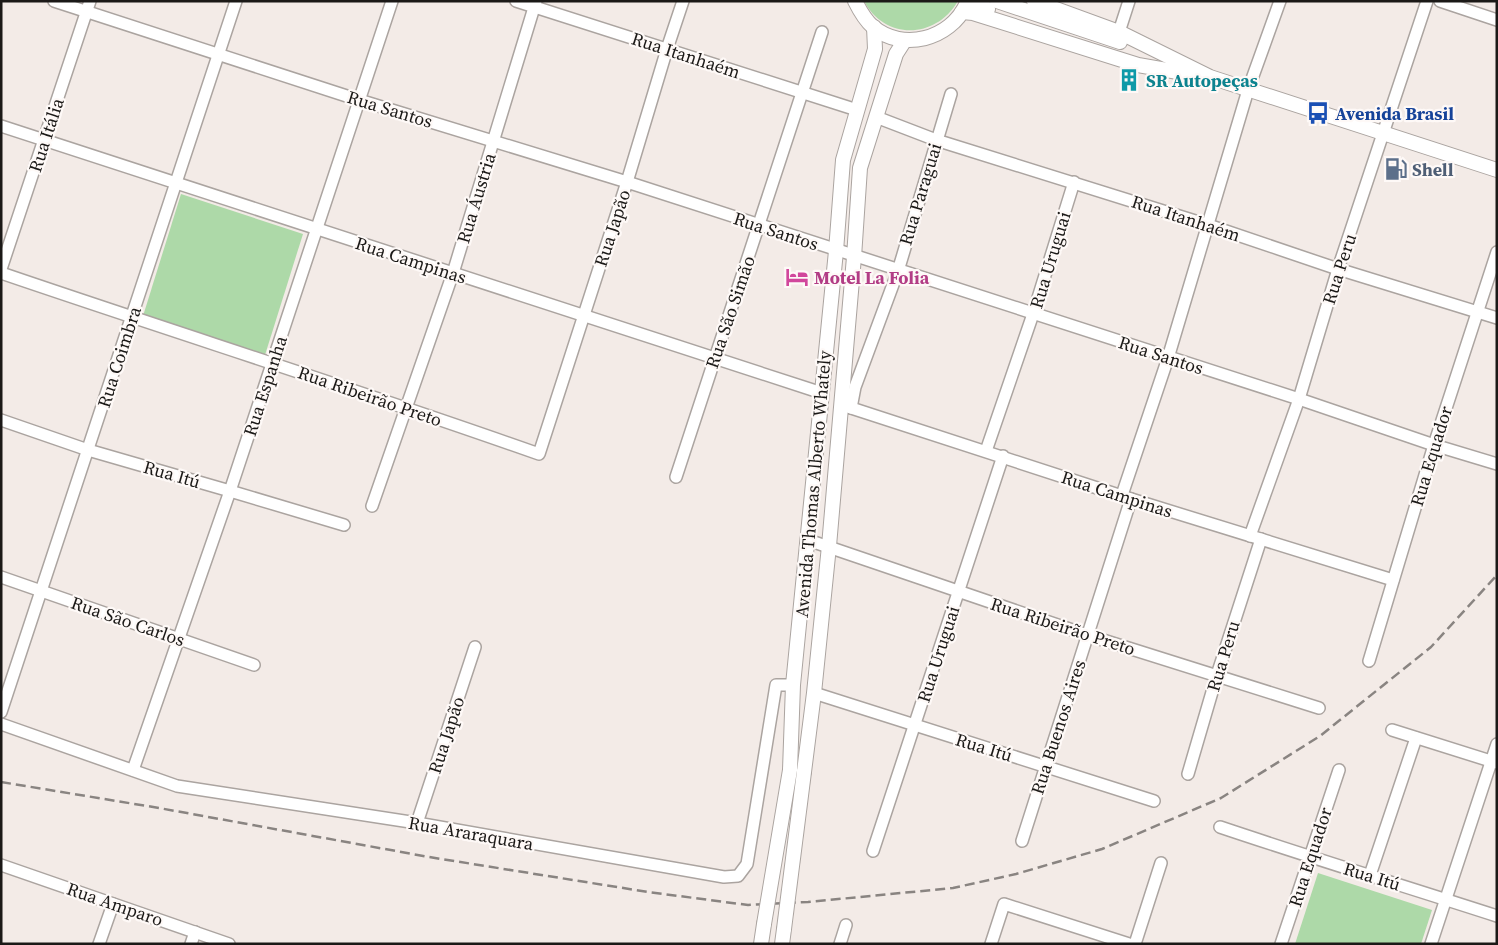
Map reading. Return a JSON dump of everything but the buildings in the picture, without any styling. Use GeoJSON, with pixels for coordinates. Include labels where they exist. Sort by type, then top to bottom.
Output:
{"type":"FeatureCollection","features":[{"type":"Feature","properties":{"kind":"main road"},"geometry":{"type":"LineString","coordinates":[[855,1],[862,14],[874,27],[888,36],[905,40],[922,40],[938,34],[951,25],[966,5]]}},
{"type":"Feature","properties":{"kind":"main road"},"geometry":{"type":"LineString","coordinates":[[997,1],[1073,33]]}},
{"type":"Feature","properties":{"kind":"main road"},"geometry":{"type":"LineString","coordinates":[[1034,1],[1119,32],[1176,66]]}},
{"type":"Feature","properties":{"kind":"main road"},"geometry":{"type":"LineString","coordinates":[[966,5],[1073,33],[1497,170]]}},
{"type":"Feature","properties":{"kind":"main road"},"geometry":{"type":"LineString","coordinates":[[966,5],[973,12],[1138,65],[1176,66]]}},
{"type":"Feature","properties":{"kind":"main road","name":"Avenida Thomas Alberto Whately"},"geometry":{"type":"LineString","coordinates":[[782,944],[797,771],[793,685],[836,251],[842,160],[875,49],[874,27]]}},
{"type":"Feature","properties":{"kind":"main road","name":"Avenida Thomas Alberto Whately"},"geometry":{"type":"LineString","coordinates":[[761,944],[814,693],[846,406],[860,168],[896,54],[905,40]]}},
{"type":"Feature","properties":{"kind":"street","name":"Rua Santos"},"geometry":{"type":"LineString","coordinates":[[54,1],[89,6],[218,55],[627,182],[1497,464]]}},
{"type":"Feature","properties":{"kind":"street","name":"Rua Coimbra"},"geometry":{"type":"LineString","coordinates":[[1,712],[236,1]]}},
{"type":"Feature","properties":{"kind":"street","name":"Rua Espanha"},"geometry":{"type":"LineString","coordinates":[[133,770],[230,491],[392,1]]}},
{"type":"Feature","properties":{"kind":"street","name":"Rua Itanhaém"},"geometry":{"type":"LineString","coordinates":[[516,1],[535,4],[857,110]]}},
{"type":"Feature","properties":{"kind":"street","name":"Rua Japão"},"geometry":{"type":"LineString","coordinates":[[539,454],[683,1]]}},
{"type":"Feature","properties":{"kind":"street"},"geometry":{"type":"LineString","coordinates":[[1119,32],[1129,1]]}},
{"type":"Feature","properties":{"kind":"street","name":"Rua Buenos Aires"},"geometry":{"type":"LineString","coordinates":[[1022,841],[1087,635],[1248,90],[1280,1]]}},
{"type":"Feature","properties":{"kind":"street","name":"Rua Peru"},"geometry":{"type":"LineString","coordinates":[[1188,774],[1256,538],[1338,269],[1427,1]]}},
{"type":"Feature","properties":{"kind":"street"},"geometry":{"type":"LineString","coordinates":[[1440,1],[1497,20]]}},
{"type":"Feature","properties":{"kind":"street","name":"Rua Áustria"},"geometry":{"type":"LineString","coordinates":[[372,506],[453,273],[535,4]]}},
{"type":"Feature","properties":{"kind":"street","name":"Rua Itália"},"geometry":{"type":"LineString","coordinates":[[1,269],[89,6]]}},
{"type":"Feature","properties":{"kind":"street","name":"Rua São Simão"},"geometry":{"type":"LineString","coordinates":[[676,477],[822,32]]}},
{"type":"Feature","properties":{"kind":"street","name":"Rua Paraguai"},"geometry":{"type":"LineString","coordinates":[[846,406],[855,387],[898,271],[951,94]]}},
{"type":"Feature","properties":{"kind":"street","name":"Rua Itanhaém"},"geometry":{"type":"LineString","coordinates":[[876,118],[936,140],[1208,224],[1338,269],[1497,318]]}},
{"type":"Feature","properties":{"kind":"street","name":"Rua Campinas"},"geometry":{"type":"LineString","coordinates":[[1,126],[822,393]]}},
{"type":"Feature","properties":{"kind":"street","name":"Rua Uruguai"},"geometry":{"type":"LineString","coordinates":[[986,450],[1033,314],[1074,182]]}},
{"type":"Feature","properties":{"kind":"street","name":"Rua Equador"},"geometry":{"type":"LineString","coordinates":[[1369,661],[1434,445],[1497,252]]}},
{"type":"Feature","properties":{"kind":"street","name":"Rua Ribeirão Preto"},"geometry":{"type":"LineString","coordinates":[[1,274],[406,407],[539,454]]}},
{"type":"Feature","properties":{"kind":"street","name":"Rua Campinas"},"geometry":{"type":"LineString","coordinates":[[846,406],[1127,497],[1393,580]]}},
{"type":"Feature","properties":{"kind":"street","name":"Rua Itú"},"geometry":{"type":"LineString","coordinates":[[1,420],[88,450],[344,526]]}},
{"type":"Feature","properties":{"kind":"street","name":"Rua Uruguai"},"geometry":{"type":"LineString","coordinates":[[873,851],[1002,456]]}},
{"type":"Feature","properties":{"kind":"street","name":"Rua Ribeirão Preto"},"geometry":{"type":"LineString","coordinates":[[808,540],[1087,635],[1319,708]]}},
{"type":"Feature","properties":{"kind":"street","name":"Rua São Carlos"},"geometry":{"type":"LineString","coordinates":[[1,577],[254,665]]}},
{"type":"Feature","properties":{"kind":"street","name":"Rua Japão"},"geometry":{"type":"LineString","coordinates":[[417,823],[475,647]]}},
{"type":"Feature","properties":{"kind":"street","name":"Rua Araraquara"},"geometry":{"type":"LineString","coordinates":[[1,724],[178,786],[417,823],[724,877],[738,876],[747,864],[776,685],[793,685]]}},
{"type":"Feature","properties":{"kind":"street","name":"Rua Itú"},"geometry":{"type":"LineString","coordinates":[[814,693],[1154,801]]}},
{"type":"Feature","properties":{"kind":"street"},"geometry":{"type":"LineString","coordinates":[[1392,730],[1494,762]]}},
{"type":"Feature","properties":{"kind":"street"},"geometry":{"type":"LineString","coordinates":[[1370,874],[1416,738]]}},
{"type":"Feature","properties":{"kind":"street"},"geometry":{"type":"LineString","coordinates":[[1431,944],[1494,762],[1497,744]]}},
{"type":"Feature","properties":{"kind":"street","name":"Rua Equador"},"geometry":{"type":"LineString","coordinates":[[1282,944],[1339,770]]}},
{"type":"Feature","properties":{"kind":"street","name":"Rua Itú"},"geometry":{"type":"LineString","coordinates":[[1220,826],[1310,857],[1370,874],[1497,916]]}},
{"type":"Feature","properties":{"kind":"street"},"geometry":{"type":"LineString","coordinates":[[1135,944],[1162,863]]}},
{"type":"Feature","properties":{"kind":"street","name":"Rua Amparo"},"geometry":{"type":"LineString","coordinates":[[1,865],[229,944]]}},
{"type":"Feature","properties":{"kind":"street"},"geometry":{"type":"LineString","coordinates":[[99,944],[113,904]]}},
{"type":"Feature","properties":{"kind":"street"},"geometry":{"type":"LineString","coordinates":[[991,944],[1004,904],[1130,944]]}},
{"type":"Feature","properties":{"kind":"street"},"geometry":{"type":"LineString","coordinates":[[840,944],[846,925]]}},
{"type":"Feature","properties":{"kind":"street"},"geometry":{"type":"LineString","coordinates":[[191,944],[195,932]]}},
{"type":"Feature","properties":{"kind":"green space"},"geometry":{"type":"Polygon","coordinates":[[[864,1],[958,1],[949,14],[937,23],[911,30],[897,29],[884,23],[873,14],[864,1]]]}},
{"type":"Feature","properties":{"kind":"green space"},"geometry":{"type":"Polygon","coordinates":[[[181,194],[303,234],[265,355],[143,316],[181,194]]]}},
{"type":"Feature","properties":{"kind":"green space"},"geometry":{"type":"Polygon","coordinates":[[[1318,873],[1432,910],[1421,944],[1295,944],[1318,873]]]}},
{"type":"Feature","properties":{"kind":"railway"},"geometry":{"type":"LineString","coordinates":[[1,782],[159,808],[429,857],[648,892],[748,905],[808,902],[953,888],[1016,874],[1102,849],[1221,798],[1320,736],[1431,647],[1497,575]]}},
{"type":"Feature","properties":{"kind":"place","name":"SR Autopeças"},"geometry":{"type":"Point","coordinates":[1129,80]}},
{"type":"Feature","properties":{"kind":"place","name":"Avenida Brasil"},"geometry":{"type":"Point","coordinates":[1318,113]}},
{"type":"Feature","properties":{"kind":"place","name":"Shell"},"geometry":{"type":"Point","coordinates":[1396,169]}},
{"type":"Feature","properties":{"kind":"place","name":"Motel La Folia"},"geometry":{"type":"Point","coordinates":[797,277]}}]}
